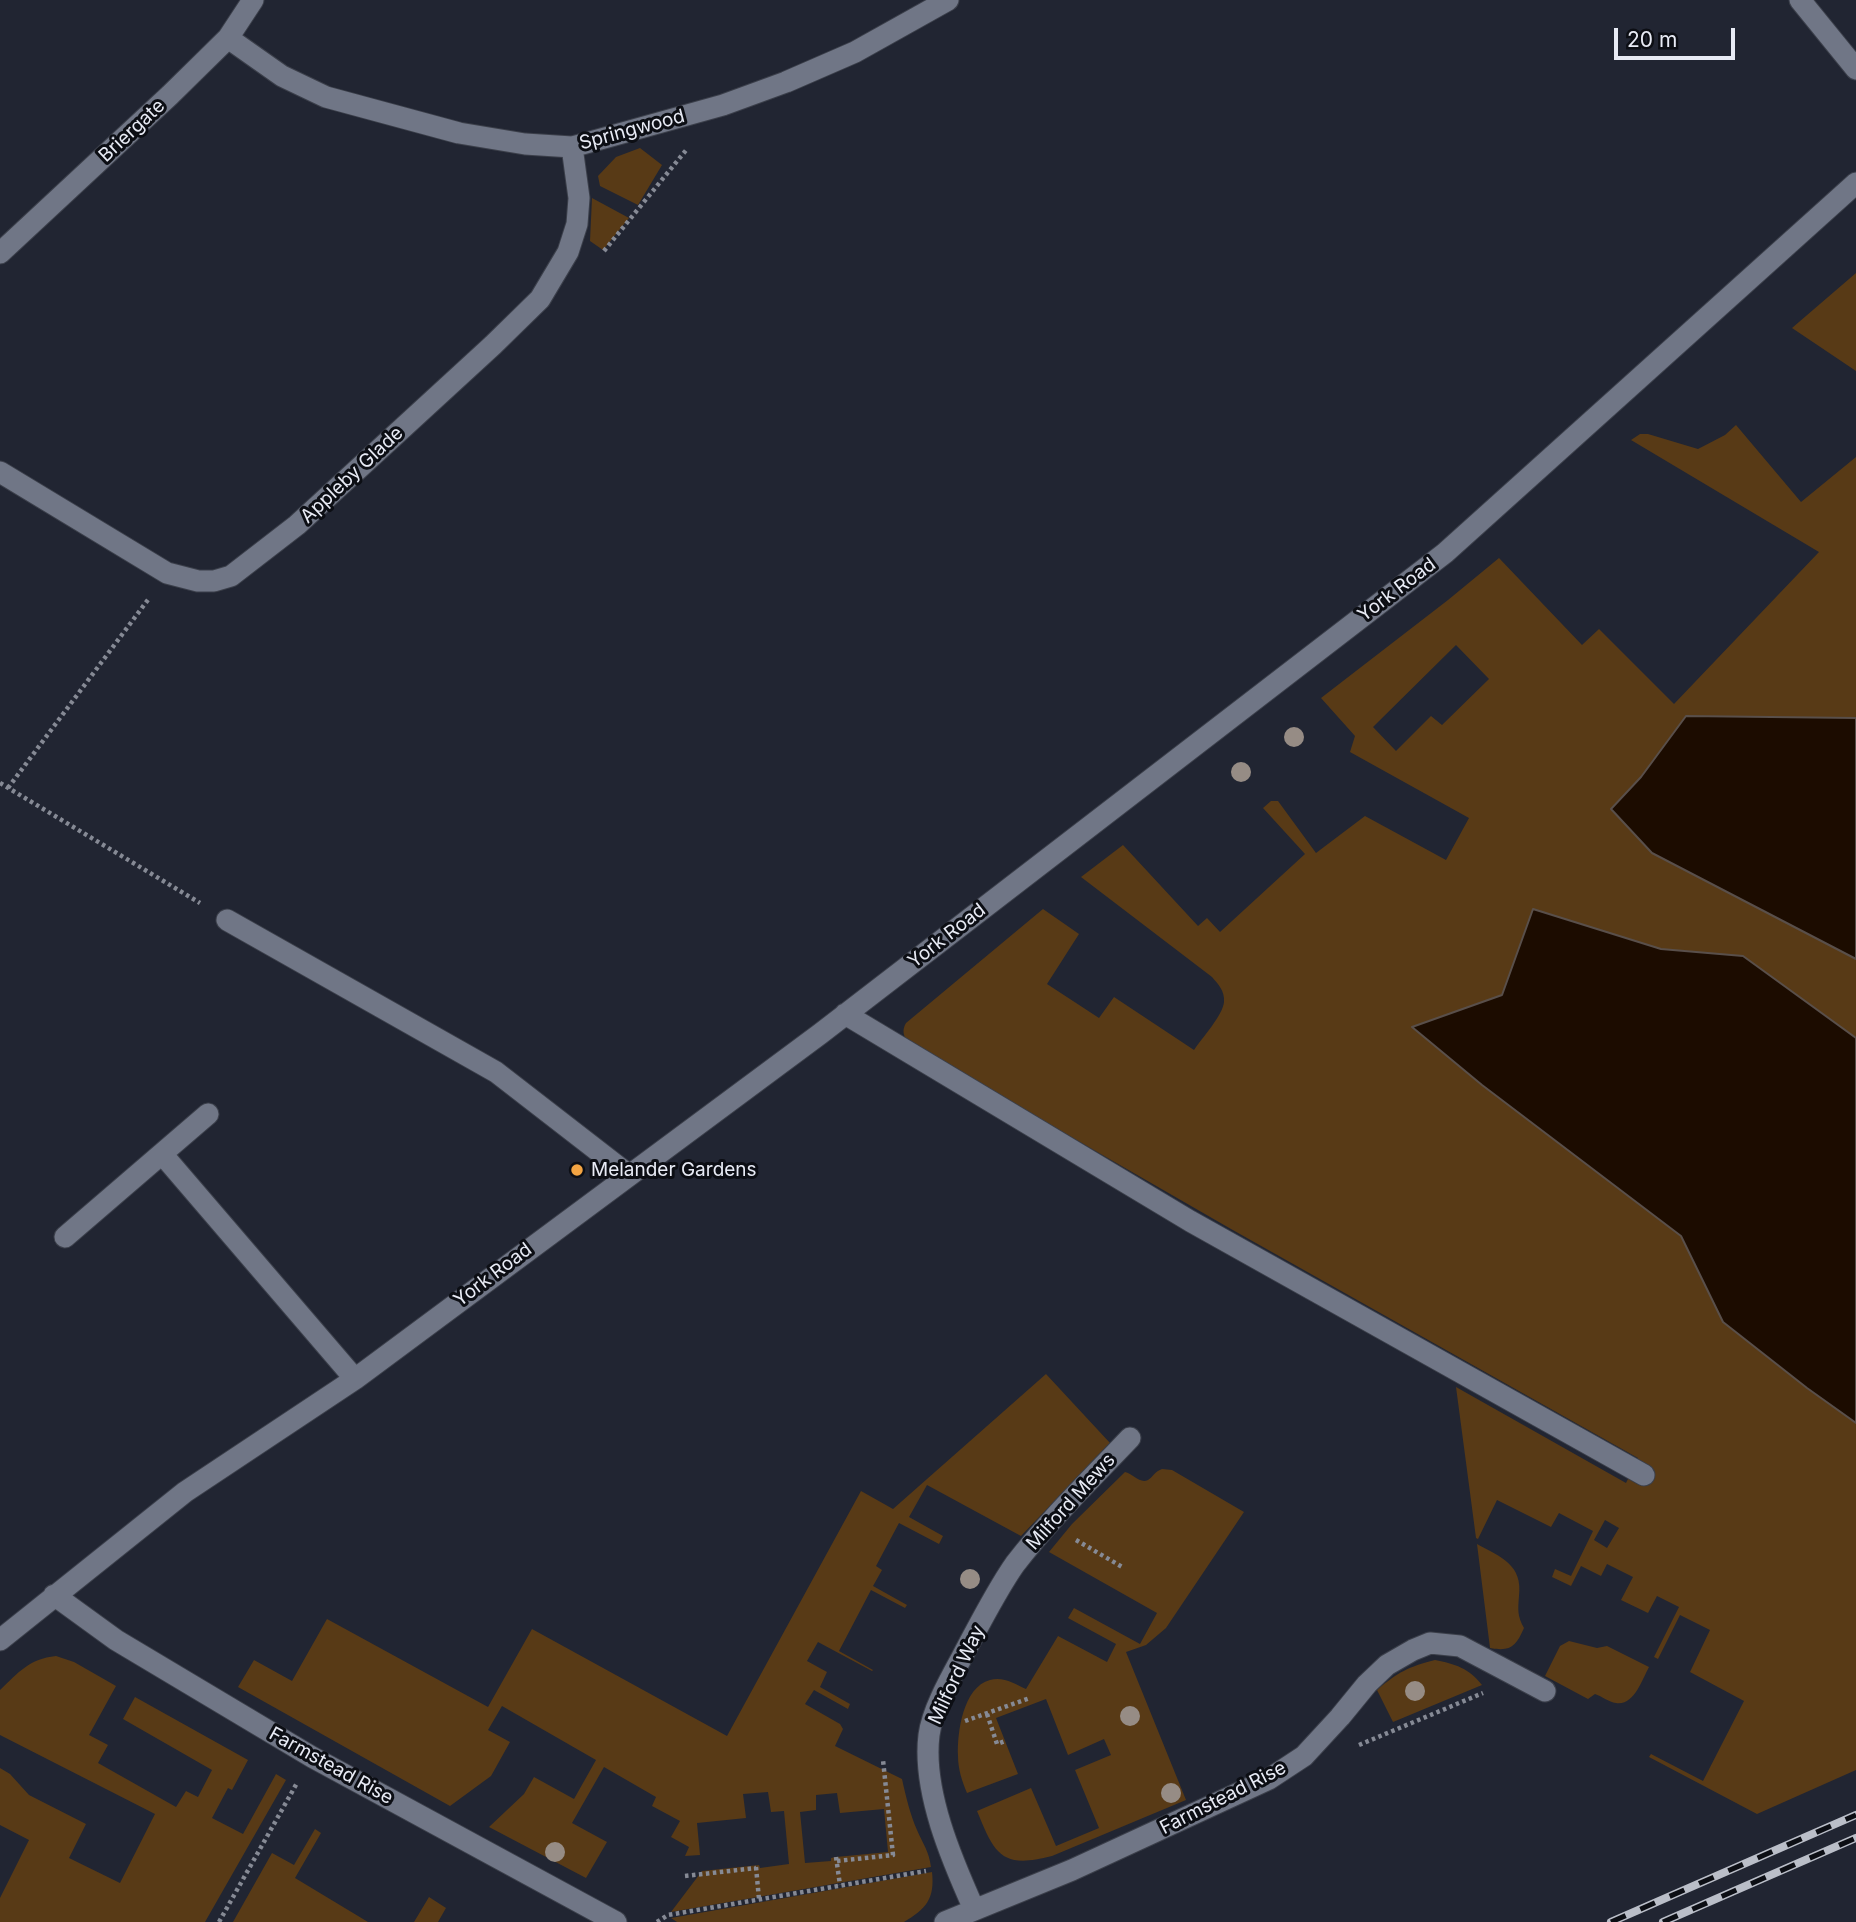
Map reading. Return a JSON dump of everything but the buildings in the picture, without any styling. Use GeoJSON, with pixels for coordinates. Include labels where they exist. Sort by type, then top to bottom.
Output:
{"type":"FeatureCollection","features":[{"type":"Feature","properties":{"kind":"street","name":"Briergate"},"geometry":{"type":"LineString","coordinates":[[0,253],[228,38],[253,0]]}},
{"type":"Feature","properties":{"kind":"street","name":"Springwood"},"geometry":{"type":"LineString","coordinates":[[228,38],[282,76],[326,97],[459,132],[525,144],[572,147],[723,105],[786,82],[856,52],[948,0]]}},
{"type":"Feature","properties":{"kind":"street"},"geometry":{"type":"LineString","coordinates":[[1800,0],[1856,69]]}},
{"type":"Feature","properties":{"kind":"street","name":"Appleby Glade"},"geometry":{"type":"LineString","coordinates":[[0,472],[167,573],[198,581],[214,581],[231,576],[297,526],[494,345],[540,299],[568,252],[577,224],[579,198],[572,147]]}},
{"type":"Feature","properties":{"kind":"street","name":"York Road"},"geometry":{"type":"LineString","coordinates":[[0,1640],[185,1492],[355,1378],[845,1014],[1445,553],[1856,183]]}},
{"type":"Feature","properties":{"kind":"street"},"geometry":{"type":"LineString","coordinates":[[228,920],[496,1072],[629,1175]]}},
{"type":"Feature","properties":{"kind":"street"},"geometry":{"type":"LineString","coordinates":[[845,1014],[1190,1221],[1644,1475]]}},
{"type":"Feature","properties":{"kind":"street"},"geometry":{"type":"LineString","coordinates":[[65,1237],[208,1114]]}},
{"type":"Feature","properties":{"kind":"street"},"geometry":{"type":"LineString","coordinates":[[163,1155],[355,1378]]}},
{"type":"Feature","properties":{"kind":"street","name":"Milford Mews"},"geometry":{"type":"LineString","coordinates":[[1014,1567],[1048,1524],[1130,1438]]}},
{"type":"Feature","properties":{"kind":"street","name":"Milford Way"},"geometry":{"type":"LineString","coordinates":[[974,1909],[955,1866],[939,1819],[930,1775],[929,1734],[955,1671],[1014,1567]]}},
{"type":"Feature","properties":{"kind":"street","name":"Farmstead Rise"},"geometry":{"type":"LineString","coordinates":[[54,1595],[116,1640],[312,1757],[616,1922]]}},
{"type":"Feature","properties":{"kind":"street","name":"Farmstead Rise"},"geometry":{"type":"LineString","coordinates":[[945,1922],[1072,1870],[1272,1778],[1304,1756],[1387,1665],[1430,1643],[1460,1646],[1545,1691]]}},
{"type":"Feature","properties":{"kind":"path"},"geometry":{"type":"LineString","coordinates":[[602,253],[689,147]]}},
{"type":"Feature","properties":{"kind":"path"},"geometry":{"type":"LineString","coordinates":[[8,788],[167,573]]}},
{"type":"Feature","properties":{"kind":"path"},"geometry":{"type":"LineString","coordinates":[[0,783],[228,920]]}},
{"type":"Feature","properties":{"kind":"path"},"geometry":{"type":"LineString","coordinates":[[1048,1524],[1125,1567]]}},
{"type":"Feature","properties":{"kind":"path"},"geometry":{"type":"LineString","coordinates":[[1354,1748],[1483,1693],[1506,1670]]}},
{"type":"Feature","properties":{"kind":"path"},"geometry":{"type":"LineString","coordinates":[[929,1734],[1030,1698]]}},
{"type":"Feature","properties":{"kind":"path"},"geometry":{"type":"LineString","coordinates":[[987,1714],[997,1744],[1004,1741]]}},
{"type":"Feature","properties":{"kind":"path"},"geometry":{"type":"LineString","coordinates":[[219,1922],[312,1757]]}},
{"type":"Feature","properties":{"kind":"path"},"geometry":{"type":"LineString","coordinates":[[839,1885],[837,1859],[893,1855],[883,1760]]}},
{"type":"Feature","properties":{"kind":"path"},"geometry":{"type":"LineString","coordinates":[[657,1922],[668,1915],[955,1866]]}},
{"type":"Feature","properties":{"kind":"path"},"geometry":{"type":"LineString","coordinates":[[685,1876],[756,1867],[759,1899]]}},
{"type":"Feature","properties":{"kind":"shaded area"},"geometry":{"type":"Polygon","coordinates":[[[640,148],[662,165],[638,205],[600,186],[598,176],[616,157],[640,148]]]}},
{"type":"Feature","properties":{"kind":"shaded area"},"geometry":{"type":"Polygon","coordinates":[[[592,198],[629,218],[603,250],[590,241],[592,198]]]}},
{"type":"Feature","properties":{"kind":"shaded area"},"geometry":{"type":"Polygon","coordinates":[[[1856,273],[1856,371],[1792,328],[1856,273]]]}},
{"type":"Feature","properties":{"kind":"shaded area"},"geometry":{"type":"Polygon","coordinates":[[[1736,425],[1801,502],[1856,457],[1856,718],[1686,716],[1641,777],[1611,809],[1652,853],[1856,959],[1856,1038],[1743,956],[1661,949],[1533,909],[1502,995],[1413,1027],[1482,1085],[1681,1236],[1723,1322],[1856,1423],[1856,1770],[1757,1814],[1649,1757],[1651,1754],[1703,1781],[1744,1701],[1690,1672],[1710,1630],[1680,1615],[1658,1659],[1654,1657],[1679,1607],[1657,1596],[1648,1613],[1621,1600],[1633,1577],[1607,1564],[1601,1576],[1581,1566],[1571,1586],[1552,1577],[1555,1569],[1571,1576],[1593,1531],[1559,1513],[1551,1527],[1497,1500],[1478,1539],[1476,1538],[1456,1387],[1626,1483],[1638,1458],[908,1043],[904,1035],[906,1023],[1043,909],[1079,934],[1047,984],[1099,1018],[1114,997],[1194,1050],[1223,1007],[1221,988],[1212,977],[1081,877],[1123,845],[1198,926],[1207,918],[1220,932],[1305,854],[1263,808],[1271,801],[1278,801],[1316,853],[1365,816],[1446,860],[1469,818],[1350,752],[1355,736],[1321,698],[1499,558],[1582,645],[1599,629],[1674,704],[1819,552],[1631,440],[1640,434],[1648,434],[1698,449],[1725,435],[1736,425]],[[1456,645],[1373,727],[1396,751],[1431,716],[1442,725],[1489,679],[1456,645]],[[1605,1520],[1594,1540],[1607,1548],[1619,1528],[1605,1520]]]}},
{"type":"Feature","properties":{"kind":"shaded area"},"geometry":{"type":"Polygon","coordinates":[[[1686,716],[1856,718],[1856,959],[1652,853],[1611,809],[1641,777],[1686,716]]]}},
{"type":"Feature","properties":{"kind":"shaded area"},"geometry":{"type":"Polygon","coordinates":[[[1533,909],[1661,949],[1743,956],[1856,1038],[1856,1423],[1723,1322],[1681,1236],[1482,1085],[1412,1027],[1502,995],[1533,909]]]}},
{"type":"Feature","properties":{"kind":"shaded area"},"geometry":{"type":"Polygon","coordinates":[[[1046,1374],[1110,1443],[1021,1536],[927,1485],[909,1517],[943,1536],[939,1544],[899,1523],[876,1566],[882,1570],[873,1586],[907,1605],[905,1608],[871,1590],[839,1651],[873,1670],[818,1642],[807,1661],[827,1672],[820,1687],[850,1704],[848,1709],[814,1690],[805,1704],[840,1724],[843,1729],[835,1746],[902,1779],[912,1818],[931,1867],[671,1912],[702,1871],[789,1864],[784,1811],[771,1812],[768,1792],[743,1794],[746,1818],[697,1823],[700,1855],[685,1856],[689,1847],[671,1837],[680,1821],[652,1806],[656,1797],[604,1767],[572,1823],[607,1842],[586,1878],[489,1827],[524,1794],[534,1777],[574,1799],[596,1760],[502,1706],[488,1730],[510,1742],[491,1776],[450,1806],[238,1687],[254,1660],[292,1681],[327,1619],[488,1707],[532,1629],[727,1736],[861,1491],[893,1509],[1046,1374]],[[837,1793],[816,1795],[816,1810],[800,1812],[805,1863],[888,1852],[884,1809],[840,1813],[837,1793]]]}},
{"type":"Feature","properties":{"kind":"shaded area"},"geometry":{"type":"Polygon","coordinates":[[[1162,1469],[1172,1470],[1244,1512],[1166,1628],[1146,1645],[1126,1652],[1186,1800],[1052,1856],[1022,1861],[1011,1859],[995,1848],[977,1811],[1031,1788],[1056,1846],[1099,1828],[1075,1770],[1111,1755],[1104,1739],[1068,1755],[1046,1699],[996,1718],[1018,1774],[967,1793],[958,1761],[958,1746],[968,1701],[981,1684],[990,1680],[1004,1680],[1026,1689],[1058,1636],[1107,1662],[1116,1644],[1068,1618],[1074,1608],[1140,1644],[1157,1613],[1049,1552],[1072,1524],[1125,1472],[1145,1481],[1162,1469]]]}},
{"type":"Feature","properties":{"kind":"shaded area"},"geometry":{"type":"Polygon","coordinates":[[[1477,1544],[1508,1563],[1518,1577],[1518,1612],[1524,1628],[1515,1643],[1508,1648],[1490,1648],[1477,1544]]]}},
{"type":"Feature","properties":{"kind":"shaded area"},"geometry":{"type":"Polygon","coordinates":[[[1569,1641],[1597,1648],[1607,1646],[1649,1667],[1633,1696],[1622,1703],[1595,1694],[1588,1699],[1545,1676],[1560,1646],[1569,1641]]]}},
{"type":"Feature","properties":{"kind":"shaded area"},"geometry":{"type":"Polygon","coordinates":[[[56,1656],[74,1662],[116,1686],[89,1735],[108,1745],[98,1763],[176,1807],[186,1791],[198,1797],[212,1770],[123,1719],[135,1697],[248,1760],[232,1790],[228,1788],[212,1818],[243,1834],[276,1774],[286,1780],[205,1922],[0,1922],[0,1898],[29,1840],[0,1825],[0,1768],[10,1774],[29,1795],[86,1824],[69,1858],[120,1883],[155,1814],[0,1735],[0,1690],[31,1663],[56,1656]]]}},
{"type":"Feature","properties":{"kind":"shaded area"},"geometry":{"type":"Polygon","coordinates":[[[1435,1660],[1461,1668],[1472,1674],[1482,1685],[1393,1722],[1377,1690],[1404,1671],[1435,1660]]]}},
{"type":"Feature","properties":{"kind":"shaded area"},"geometry":{"type":"Polygon","coordinates":[[[315,1829],[321,1833],[295,1878],[368,1922],[233,1922],[272,1853],[294,1865],[315,1829]]]}},
{"type":"Feature","properties":{"kind":"shaded area"},"geometry":{"type":"Polygon","coordinates":[[[932,1872],[932,1889],[927,1902],[904,1922],[677,1922],[671,1918],[932,1872]]]}},
{"type":"Feature","properties":{"kind":"shaded area"},"geometry":{"type":"Polygon","coordinates":[[[429,1897],[446,1908],[438,1922],[414,1922],[429,1897]]]}},
{"type":"Feature","properties":{"kind":"railway"},"geometry":{"type":"LineString","coordinates":[[1611,1922],[1856,1815]]}},
{"type":"Feature","properties":{"kind":"railway"},"geometry":{"type":"LineString","coordinates":[[1663,1922],[1856,1838]]}},
{"type":"Feature","properties":{"kind":"place","name":"Melander Gardens"},"geometry":{"type":"Point","coordinates":[577,1170]}}]}
